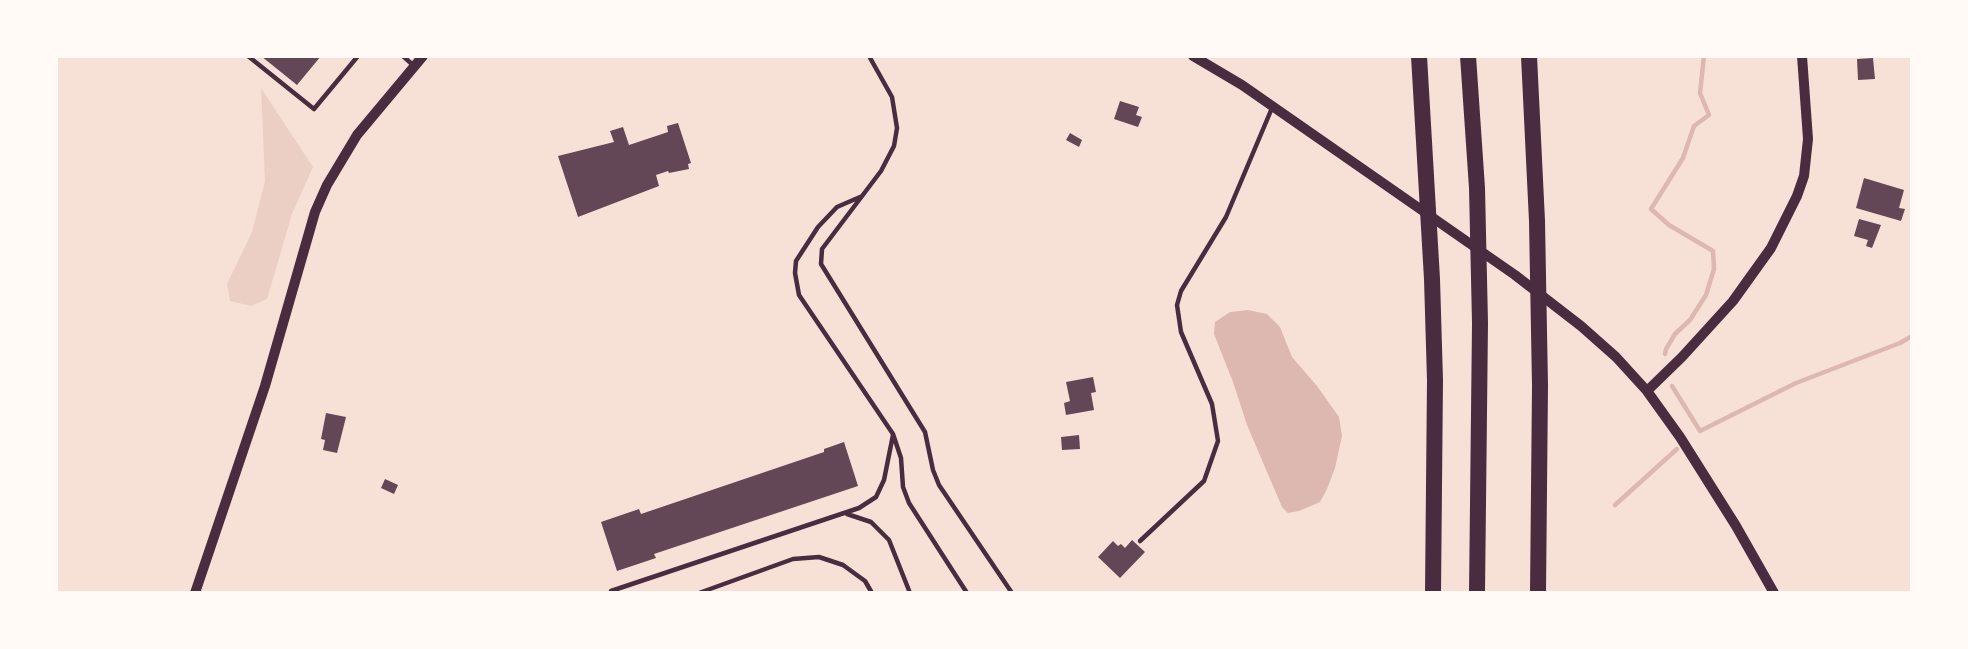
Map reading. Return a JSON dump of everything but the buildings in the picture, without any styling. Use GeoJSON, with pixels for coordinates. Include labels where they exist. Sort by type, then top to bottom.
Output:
{"type":"FeatureCollection","features":[{"type":"Feature","properties":{"kind":"highway"},"geometry":{"type":"LineString","coordinates":[[1419,56],[1435,380],[1433,593]]}},
{"type":"Feature","properties":{"kind":"highway"},"geometry":{"type":"LineString","coordinates":[[1470,56],[1480,323],[1477,593]]}},
{"type":"Feature","properties":{"kind":"highway"},"geometry":{"type":"LineString","coordinates":[[1523,56],[1534,156]]}},
{"type":"Feature","properties":{"kind":"highway"},"geometry":{"type":"LineString","coordinates":[[1529,56],[1537,221],[1540,386],[1538,593]]}},
{"type":"Feature","properties":{"kind":"street"},"geometry":{"type":"LineString","coordinates":[[195,593],[265,386],[314,212],[350,146],[423,56]]}},
{"type":"Feature","properties":{"kind":"street"},"geometry":{"type":"LineString","coordinates":[[1193,56],[1242,85],[1515,275],[1616,357],[1647,391],[1680,437],[1774,593]]}},
{"type":"Feature","properties":{"kind":"street"},"geometry":{"type":"LineString","coordinates":[[1647,391],[1682,357],[1732,301],[1771,248],[1787,218],[1797,196],[1807,160],[1802,56]]}},
{"type":"Feature","properties":{"kind":"lane"},"geometry":{"type":"LineString","coordinates":[[248,56],[314,109],[358,56]]}},
{"type":"Feature","properties":{"kind":"lane"},"geometry":{"type":"LineString","coordinates":[[403,56],[414,66]]}},
{"type":"Feature","properties":{"kind":"lane"},"geometry":{"type":"LineString","coordinates":[[869,56],[892,97],[897,128],[894,146],[881,171],[822,249],[821,264],[925,432],[933,471],[939,485],[1012,593]]}},
{"type":"Feature","properties":{"kind":"lane"},"geometry":{"type":"LineString","coordinates":[[1140,541],[1204,481],[1218,441],[1212,404],[1181,332],[1177,305],[1181,291],[1226,216],[1272,107]]}},
{"type":"Feature","properties":{"kind":"lane"},"geometry":{"type":"LineString","coordinates":[[861,197],[838,207],[818,227],[796,261],[799,295],[893,434],[901,458],[903,487],[909,503],[967,593]]}},
{"type":"Feature","properties":{"kind":"lane"},"geometry":{"type":"LineString","coordinates":[[611,593],[611,590],[859,508],[876,497],[884,480],[893,434]]}},
{"type":"Feature","properties":{"kind":"lane"},"geometry":{"type":"LineString","coordinates":[[845,513],[872,523],[889,540],[910,593]]}},
{"type":"Feature","properties":{"kind":"lane"},"geometry":{"type":"LineString","coordinates":[[699,593],[793,559],[819,557],[843,565],[865,581],[872,593]]}},
{"type":"Feature","properties":{"kind":"shaded area"},"geometry":{"type":"Polygon","coordinates":[[[261,88],[313,167],[292,214],[267,299],[251,306],[230,301],[227,284],[252,232],[265,181],[261,88]]]}},
{"type":"Feature","properties":{"kind":"shaded area"},"geometry":{"type":"Polygon","coordinates":[[[1248,310],[1267,314],[1280,327],[1292,357],[1339,417],[1342,436],[1327,489],[1320,502],[1299,511],[1288,513],[1282,507],[1247,425],[1214,334],[1215,322],[1230,312],[1248,310]]]}},
{"type":"Feature","properties":{"kind":"waterway"},"geometry":{"type":"LineString","coordinates":[[1665,354],[1675,334],[1690,320],[1706,295],[1714,269],[1713,251],[1669,225],[1651,209],[1683,158],[1694,126],[1709,115],[1700,93],[1704,56]]}},
{"type":"Feature","properties":{"kind":"waterway"},"geometry":{"type":"LineString","coordinates":[[1672,386],[1700,431],[1796,383],[1912,336]]}},
{"type":"Feature","properties":{"kind":"waterway"},"geometry":{"type":"LineString","coordinates":[[1615,505],[1677,449]]}}]}
